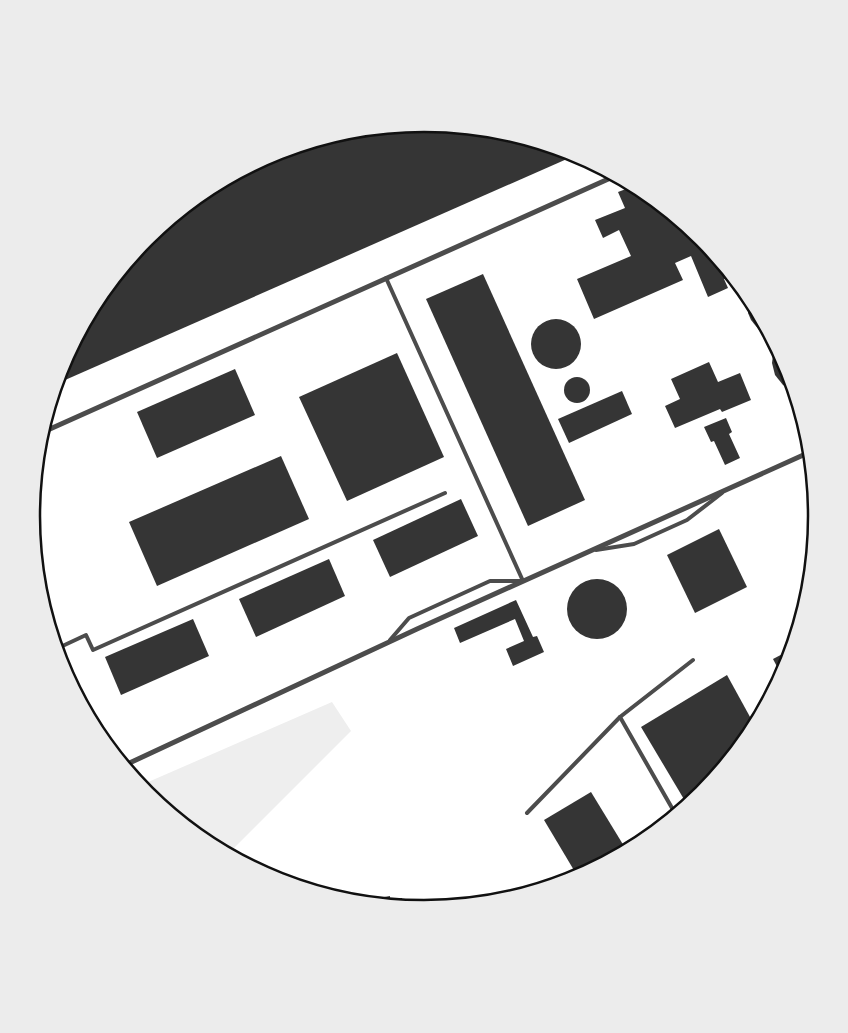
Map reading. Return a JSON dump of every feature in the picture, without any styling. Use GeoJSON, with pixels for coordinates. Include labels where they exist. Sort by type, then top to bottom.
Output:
{"type":"FeatureCollection","features":[{"type":"Feature","properties":{"kind":"street"},"geometry":{"type":"LineString","coordinates":[[50,429],[608,180]]}},
{"type":"Feature","properties":{"kind":"street"},"geometry":{"type":"LineString","coordinates":[[129,763],[523,581],[803,455]]}},
{"type":"Feature","properties":{"kind":"lane"},"geometry":{"type":"LineString","coordinates":[[386,278],[523,581],[490,580],[409,618],[388,643]]}},
{"type":"Feature","properties":{"kind":"lane"},"geometry":{"type":"LineString","coordinates":[[589,551],[634,544],[686,520],[727,490]]}},
{"type":"Feature","properties":{"kind":"lane"},"geometry":{"type":"LineString","coordinates":[[62,646],[86,636],[92,650],[445,492]]}},
{"type":"Feature","properties":{"kind":"lane"},"geometry":{"type":"LineString","coordinates":[[526,814],[620,717],[693,660]]}},
{"type":"Feature","properties":{"kind":"lane"},"geometry":{"type":"LineString","coordinates":[[620,717],[672,809]]}},
{"type":"Feature","properties":{"kind":"shaded area"},"geometry":{"type":"Polygon","coordinates":[[[332,702],[351,731],[233,849],[190,821],[147,783],[332,702]]]}},
{"type":"Feature","properties":{"kind":"building"},"geometry":{"type":"Polygon","coordinates":[[[424,132],[449,133],[499,140],[565,160],[65,380],[91,324],[135,263],[152,245],[190,212],[211,197],[254,172],[301,153],[349,140],[399,133],[424,132]]]}},
{"type":"Feature","properties":{"kind":"building"},"geometry":{"type":"Polygon","coordinates":[[[625,189],[658,212],[677,228],[713,263],[725,278],[728,288],[708,297],[691,256],[675,263],[683,280],[594,319],[577,279],[631,256],[619,230],[603,238],[595,220],[625,208],[618,192],[625,189]]]}},
{"type":"Feature","properties":{"kind":"building"},"geometry":{"type":"Polygon","coordinates":[[[483,274],[585,500],[528,526],[426,299],[483,274]]]}},
{"type":"Feature","properties":{"kind":"building"},"geometry":{"type":"Polygon","coordinates":[[[748,311],[760,331],[751,320],[748,311]]]}},
{"type":"Feature","properties":{"kind":"building"},"geometry":{"type":"Polygon","coordinates":[[[551,319],[561,319],[574,326],[581,339],[581,349],[574,362],[561,369],[551,369],[542,365],[535,358],[531,349],[531,339],[535,330],[542,323],[551,319]]]}},
{"type":"Feature","properties":{"kind":"building"},"geometry":{"type":"Polygon","coordinates":[[[397,353],[444,457],[347,501],[299,397],[397,353]]]}},
{"type":"Feature","properties":{"kind":"building"},"geometry":{"type":"Polygon","coordinates":[[[773,357],[785,386],[775,375],[773,357]]]}},
{"type":"Feature","properties":{"kind":"building"},"geometry":{"type":"Polygon","coordinates":[[[709,362],[718,382],[740,373],[751,400],[722,412],[720,409],[675,428],[665,406],[680,399],[671,379],[709,362]]]}},
{"type":"Feature","properties":{"kind":"building"},"geometry":{"type":"Polygon","coordinates":[[[235,369],[255,415],[157,458],[137,412],[235,369]]]}},
{"type":"Feature","properties":{"kind":"building"},"geometry":{"type":"Polygon","coordinates":[[[577,377],[587,380],[590,390],[587,400],[577,403],[567,400],[564,390],[567,380],[577,377]]]}},
{"type":"Feature","properties":{"kind":"building"},"geometry":{"type":"Polygon","coordinates":[[[622,391],[632,414],[569,443],[558,419],[622,391]]]}},
{"type":"Feature","properties":{"kind":"building"},"geometry":{"type":"Polygon","coordinates":[[[726,418],[732,432],[729,434],[740,458],[725,465],[714,441],[711,442],[704,427],[726,418]]]}},
{"type":"Feature","properties":{"kind":"building"},"geometry":{"type":"Polygon","coordinates":[[[281,456],[309,519],[157,586],[129,522],[281,456]]]}},
{"type":"Feature","properties":{"kind":"building"},"geometry":{"type":"Polygon","coordinates":[[[461,499],[478,536],[390,577],[373,540],[461,499]]]}},
{"type":"Feature","properties":{"kind":"building"},"geometry":{"type":"Polygon","coordinates":[[[719,529],[747,587],[695,613],[667,555],[719,529]]]}},
{"type":"Feature","properties":{"kind":"building"},"geometry":{"type":"Polygon","coordinates":[[[329,559],[345,596],[256,637],[239,599],[329,559]]]}},
{"type":"Feature","properties":{"kind":"building"},"geometry":{"type":"Polygon","coordinates":[[[597,579],[614,584],[622,592],[627,609],[622,626],[614,634],[597,639],[580,634],[572,626],[567,609],[572,592],[580,584],[597,579]]]}},
{"type":"Feature","properties":{"kind":"building"},"geometry":{"type":"Polygon","coordinates":[[[516,600],[533,637],[537,636],[544,652],[513,666],[506,649],[524,641],[515,619],[460,643],[454,628],[516,600]]]}},
{"type":"Feature","properties":{"kind":"building"},"geometry":{"type":"Polygon","coordinates":[[[193,619],[209,656],[121,695],[105,657],[193,619]]]}},
{"type":"Feature","properties":{"kind":"building"},"geometry":{"type":"Polygon","coordinates":[[[783,654],[777,667],[773,659],[783,654]]]}},
{"type":"Feature","properties":{"kind":"building"},"geometry":{"type":"Polygon","coordinates":[[[727,675],[751,718],[713,770],[684,799],[641,727],[727,675]]]}},
{"type":"Feature","properties":{"kind":"building"},"geometry":{"type":"Polygon","coordinates":[[[591,792],[623,845],[574,870],[544,820],[591,792]]]}}]}
